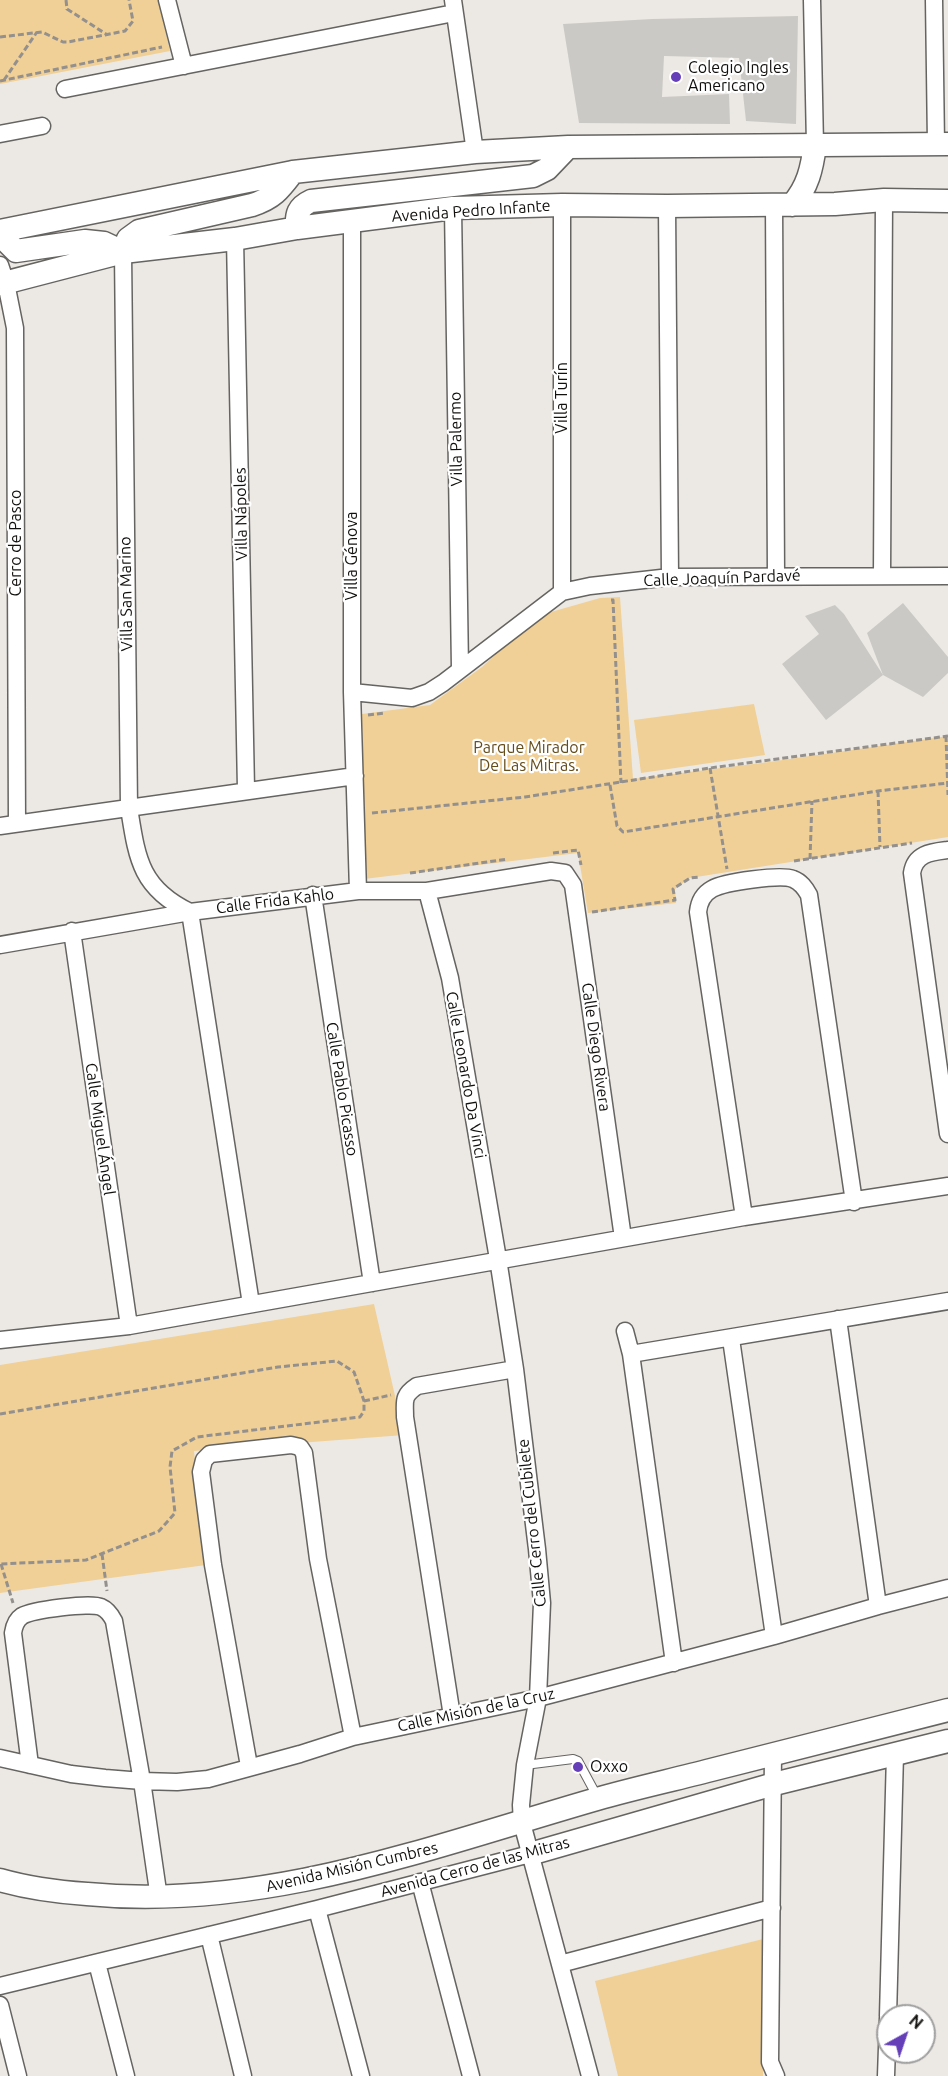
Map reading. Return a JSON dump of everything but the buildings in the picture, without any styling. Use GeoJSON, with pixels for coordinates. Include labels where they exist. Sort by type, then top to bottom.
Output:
{"type":"FeatureCollection","features":[{"type":"Feature","properties":{"kind":"main road"},"geometry":{"type":"LineString","coordinates":[[293,172],[278,192],[267,200],[252,206],[139,231],[128,239],[123,252],[104,243],[86,241],[16,251],[8,243],[3,231],[293,172],[475,152],[568,147],[942,144]]}},
{"type":"Feature","properties":{"kind":"main road"},"geometry":{"type":"LineString","coordinates":[[815,145],[828,196],[835,204]]}},
{"type":"Feature","properties":{"kind":"main road"},"geometry":{"type":"LineString","coordinates":[[783,204],[802,193],[808,179],[815,145]]}},
{"type":"Feature","properties":{"kind":"main road"},"geometry":{"type":"LineString","coordinates":[[297,228],[298,212],[310,201],[533,176],[548,169],[568,147]]}},
{"type":"Feature","properties":{"kind":"main road","name":"Avenida Pedro Infante"},"geometry":{"type":"LineString","coordinates":[[2,277],[123,252],[235,239],[352,220],[453,208],[562,205],[835,204],[884,200],[948,201]]}},
{"type":"Feature","properties":{"kind":"main road","name":"Avenida Cerro de las Mitras"},"geometry":{"type":"LineString","coordinates":[[522,1822],[598,1799],[948,1710]]}},
{"type":"Feature","properties":{"kind":"main road","name":"Avenida Cerro de las Mitras"},"geometry":{"type":"LineString","coordinates":[[530,1854],[774,1784],[948,1741]]}},
{"type":"Feature","properties":{"kind":"main road","name":"Avenida Misión Cumbres"},"geometry":{"type":"LineString","coordinates":[[0,1880],[66,1893],[127,1898],[237,1892],[319,1878],[394,1860],[522,1822]]}},
{"type":"Feature","properties":{"kind":"street"},"geometry":{"type":"LineString","coordinates":[[166,0],[184,66]]}},
{"type":"Feature","properties":{"kind":"street"},"geometry":{"type":"LineString","coordinates":[[812,0],[815,145]]}},
{"type":"Feature","properties":{"kind":"street"},"geometry":{"type":"LineString","coordinates":[[934,0],[941,20],[942,144]]}},
{"type":"Feature","properties":{"kind":"street"},"geometry":{"type":"LineString","coordinates":[[64,89],[184,66],[454,7],[475,152]]}},
{"type":"Feature","properties":{"kind":"street"},"geometry":{"type":"LineString","coordinates":[[0,134],[42,126]]}},
{"type":"Feature","properties":{"kind":"street"},"geometry":{"type":"LineString","coordinates":[[882,575],[884,200]]}},
{"type":"Feature","properties":{"kind":"street"},"geometry":{"type":"LineString","coordinates":[[776,576],[783,204]]}},
{"type":"Feature","properties":{"kind":"street","name":"Villa Turín"},"geometry":{"type":"LineString","coordinates":[[562,205],[562,592]]}},
{"type":"Feature","properties":{"kind":"street"},"geometry":{"type":"LineString","coordinates":[[667,206],[670,577]]}},
{"type":"Feature","properties":{"kind":"street","name":"Villa Palermo"},"geometry":{"type":"LineString","coordinates":[[453,208],[460,669]]}},
{"type":"Feature","properties":{"kind":"street","name":"Villa Génova"},"geometry":{"type":"LineString","coordinates":[[352,220],[352,692],[358,891]]}},
{"type":"Feature","properties":{"kind":"street","name":"Villa Nápoles"},"geometry":{"type":"LineString","coordinates":[[235,239],[246,789]]}},
{"type":"Feature","properties":{"kind":"street","name":"Villa San Marino"},"geometry":{"type":"LineString","coordinates":[[123,252],[129,808],[136,854],[145,873],[162,894],[174,904],[190,912]]}},
{"type":"Feature","properties":{"kind":"street","name":"Cerro de Pasco"},"geometry":{"type":"LineString","coordinates":[[2,277],[15,328],[8,824]]}},
{"type":"Feature","properties":{"kind":"street","name":"Calle Joaquín Pardavé"},"geometry":{"type":"LineString","coordinates":[[352,692],[412,698],[429,692],[562,592],[590,586],[670,577],[948,576]]}},
{"type":"Feature","properties":{"kind":"street"},"geometry":{"type":"LineString","coordinates":[[8,824],[246,789],[355,776]]}},
{"type":"Feature","properties":{"kind":"street"},"geometry":{"type":"LineString","coordinates":[[948,850],[927,853],[916,861],[912,873],[948,1134]]}},
{"type":"Feature","properties":{"kind":"street","name":"Calle Frida Kahlo"},"geometry":{"type":"LineString","coordinates":[[0,945],[190,912],[313,895],[358,891],[427,891],[551,871]]}},
{"type":"Feature","properties":{"kind":"street","name":"Calle Diego Rivera"},"geometry":{"type":"LineString","coordinates":[[551,871],[565,873],[573,885],[624,1238]]}},
{"type":"Feature","properties":{"kind":"street"},"geometry":{"type":"LineString","coordinates":[[744,1217],[698,912],[702,899],[713,888],[733,883],[785,877],[794,879],[805,887],[809,896],[854,1202]]}},
{"type":"Feature","properties":{"kind":"street","name":"Calle Leonardo Da Vinci"},"geometry":{"type":"LineString","coordinates":[[427,891],[450,978],[498,1259]]}},
{"type":"Feature","properties":{"kind":"street","name":"Calle Pablo Picasso"},"geometry":{"type":"LineString","coordinates":[[313,895],[372,1283]]}},
{"type":"Feature","properties":{"kind":"street"},"geometry":{"type":"LineString","coordinates":[[190,912],[251,1304]]}},
{"type":"Feature","properties":{"kind":"street","name":"Calle Miguel Ángel"},"geometry":{"type":"LineString","coordinates":[[72,931],[129,1326]]}},
{"type":"Feature","properties":{"kind":"street"},"geometry":{"type":"LineString","coordinates":[[0,1337],[129,1326],[498,1259],[744,1217],[948,1186]]}},
{"type":"Feature","properties":{"kind":"street","name":"Calle Cerro del Cubilete"},"geometry":{"type":"LineString","coordinates":[[498,1259],[515,1370],[542,1603],[538,1698],[525,1765],[521,1805],[522,1822],[590,2076]]}},
{"type":"Feature","properties":{"kind":"street"},"geometry":{"type":"LineString","coordinates":[[631,1354],[948,1301]]}},
{"type":"Feature","properties":{"kind":"street"},"geometry":{"type":"LineString","coordinates":[[838,1319],[878,1606]]}},
{"type":"Feature","properties":{"kind":"street"},"geometry":{"type":"LineString","coordinates":[[625,1330],[631,1354],[674,1663]]}},
{"type":"Feature","properties":{"kind":"street"},"geometry":{"type":"LineString","coordinates":[[731,1339],[774,1636]]}},
{"type":"Feature","properties":{"kind":"street"},"geometry":{"type":"LineString","coordinates":[[452,1716],[405,1418],[405,1397],[417,1386],[515,1370]]}},
{"type":"Feature","properties":{"kind":"street"},"geometry":{"type":"LineString","coordinates":[[249,1766],[213,1565],[201,1472],[204,1460],[210,1454],[291,1445],[300,1447],[304,1453],[318,1559],[353,1737]]}},
{"type":"Feature","properties":{"kind":"street","name":"Calle Misión de la Cruz"},"geometry":{"type":"LineString","coordinates":[[0,1758],[71,1774],[142,1781],[177,1782],[208,1779],[353,1737],[538,1698],[948,1588]]}},
{"type":"Feature","properties":{"kind":"street"},"geometry":{"type":"LineString","coordinates":[[30,1765],[13,1633],[18,1620],[32,1613],[85,1605],[106,1611],[114,1621],[142,1781],[159,1898]]}},
{"type":"Feature","properties":{"kind":"street"},"geometry":{"type":"LineString","coordinates":[[773,1754],[770,2062],[776,2076]]}},
{"type":"Feature","properties":{"kind":"street"},"geometry":{"type":"LineString","coordinates":[[888,2004],[895,1754]]}},
{"type":"Feature","properties":{"kind":"street","name":"Avenida Cerro de las Mitras"},"geometry":{"type":"LineString","coordinates":[[0,1986],[317,1909],[530,1854]]}},
{"type":"Feature","properties":{"kind":"street"},"geometry":{"type":"LineString","coordinates":[[420,1882],[471,2076]]}},
{"type":"Feature","properties":{"kind":"street"},"geometry":{"type":"LineString","coordinates":[[560,1964],[772,1908]]}},
{"type":"Feature","properties":{"kind":"street"},"geometry":{"type":"LineString","coordinates":[[317,1909],[361,2076]]}},
{"type":"Feature","properties":{"kind":"street"},"geometry":{"type":"LineString","coordinates":[[209,1935],[243,2076]]}},
{"type":"Feature","properties":{"kind":"street"},"geometry":{"type":"LineString","coordinates":[[97,1963],[126,2076]]}},
{"type":"Feature","properties":{"kind":"street"},"geometry":{"type":"LineString","coordinates":[[0,2005],[18,2076]]}},
{"type":"Feature","properties":{"kind":"lane"},"geometry":{"type":"LineString","coordinates":[[525,1765],[573,1759],[578,1761],[598,1799]]}},
{"type":"Feature","properties":{"kind":"path"},"geometry":{"type":"LineString","coordinates":[[66,0],[68,9],[107,34]]}},
{"type":"Feature","properties":{"kind":"path"},"geometry":{"type":"LineString","coordinates":[[0,37],[37,32],[63,42],[125,31],[132,25],[133,17],[129,0]]}},
{"type":"Feature","properties":{"kind":"path"},"geometry":{"type":"LineString","coordinates":[[2,81],[37,32]]}},
{"type":"Feature","properties":{"kind":"path"},"geometry":{"type":"LineString","coordinates":[[2,81],[178,44]]}},
{"type":"Feature","properties":{"kind":"path"},"geometry":{"type":"LineString","coordinates":[[614,600],[621,783]]}},
{"type":"Feature","properties":{"kind":"path"},"geometry":{"type":"LineString","coordinates":[[364,814],[525,797],[710,768],[947,736],[948,795]]}},
{"type":"Feature","properties":{"kind":"path"},"geometry":{"type":"LineString","coordinates":[[710,768],[727,872]]}},
{"type":"Feature","properties":{"kind":"path"},"geometry":{"type":"LineString","coordinates":[[609,784],[617,826],[623,832],[878,791],[948,784]]}},
{"type":"Feature","properties":{"kind":"path"},"geometry":{"type":"LineString","coordinates":[[878,791],[880,847]]}},
{"type":"Feature","properties":{"kind":"path"},"geometry":{"type":"LineString","coordinates":[[810,859],[812,801]]}},
{"type":"Feature","properties":{"kind":"path"},"geometry":{"type":"LineString","coordinates":[[544,854],[578,850],[582,873]]}},
{"type":"Feature","properties":{"kind":"path"},"geometry":{"type":"LineString","coordinates":[[409,873],[511,859]]}},
{"type":"Feature","properties":{"kind":"path"},"geometry":{"type":"LineString","coordinates":[[0,1414],[278,1367],[337,1361],[354,1372],[364,1401],[364,1411],[360,1417],[196,1437],[172,1451],[170,1467],[175,1513],[159,1531],[87,1560],[1,1564],[18,1620]]}},
{"type":"Feature","properties":{"kind":"path"},"geometry":{"type":"LineString","coordinates":[[364,1401],[409,1391]]}},
{"type":"Feature","properties":{"kind":"path"},"geometry":{"type":"LineString","coordinates":[[102,1554],[106,1611]]}},
{"type":"Feature","properties":{"kind":"green space"},"geometry":{"type":"Polygon","coordinates":[[[0,0],[158,0],[170,51],[0,84],[0,0]]]}},
{"type":"Feature","properties":{"kind":"green space","name":"Parque Mirador De Las Mitras."},"geometry":{"type":"Polygon","coordinates":[[[620,597],[633,779],[948,736],[948,837],[690,878],[675,889],[676,903],[588,913],[578,853],[364,879],[362,714],[430,705],[482,667],[537,616],[600,598],[620,597]]]}},
{"type":"Feature","properties":{"kind":"green space"},"geometry":{"type":"Polygon","coordinates":[[[754,704],[765,755],[641,773],[634,720],[754,704]]]}},
{"type":"Feature","properties":{"kind":"green space"},"geometry":{"type":"Polygon","coordinates":[[[374,1304],[404,1435],[194,1451],[206,1565],[0,1593],[0,1365],[374,1304]]]}},
{"type":"Feature","properties":{"kind":"green space"},"geometry":{"type":"Polygon","coordinates":[[[763,1939],[763,2076],[618,2076],[595,1981],[763,1939]]]}},
{"type":"Feature","properties":{"kind":"place","name":"Colegio Ingles Americano"},"geometry":{"type":"Point","coordinates":[676,77]}},
{"type":"Feature","properties":{"kind":"place","name":"Oxxo"},"geometry":{"type":"Point","coordinates":[578,1767]}}]}
